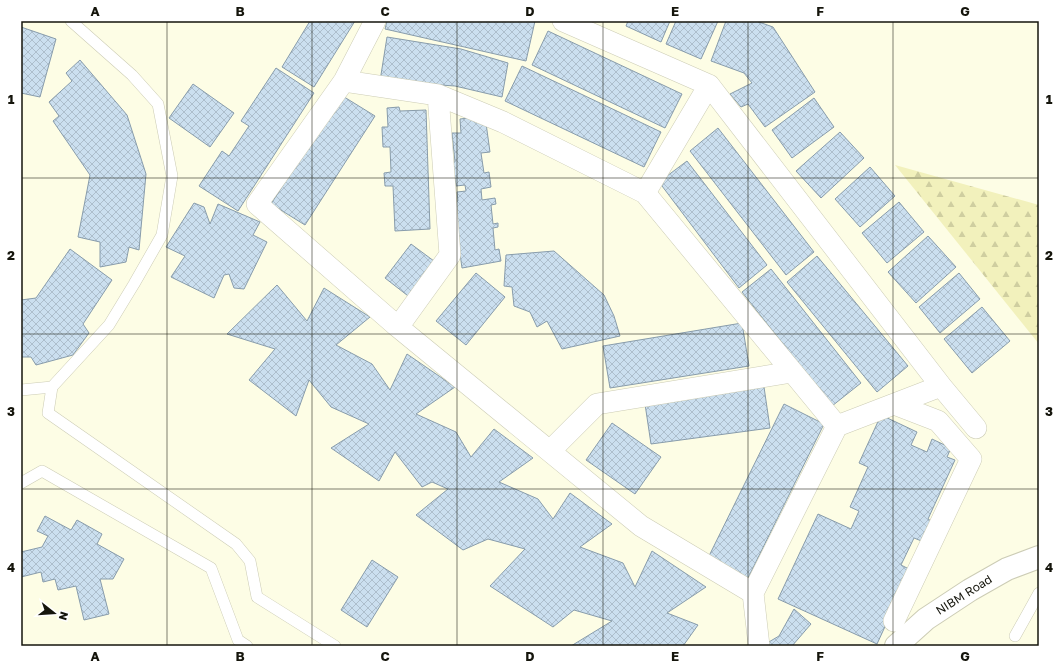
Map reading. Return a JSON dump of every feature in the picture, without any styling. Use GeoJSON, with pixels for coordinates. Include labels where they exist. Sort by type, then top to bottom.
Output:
{"type":"FeatureCollection","features":[{"type":"Feature","properties":{"kind":"main road","name":"NIBM Road"},"geometry":{"type":"LineString","coordinates":[[896,646],[926,618],[970,590],[1007,569],[1039,557]]}},
{"type":"Feature","properties":{"kind":"street"},"geometry":{"type":"LineString","coordinates":[[375,21],[344,81],[257,204],[398,326],[641,526],[753,593]]}},
{"type":"Feature","properties":{"kind":"street"},"geometry":{"type":"LineString","coordinates":[[563,21],[709,85],[941,386],[976,428]]}},
{"type":"Feature","properties":{"kind":"street"},"geometry":{"type":"LineString","coordinates":[[344,81],[438,96],[504,122],[645,193],[837,426]]}},
{"type":"Feature","properties":{"kind":"street"},"geometry":{"type":"LineString","coordinates":[[645,193],[709,85]]}},
{"type":"Feature","properties":{"kind":"street"},"geometry":{"type":"LineString","coordinates":[[398,326],[450,255],[438,96]]}},
{"type":"Feature","properties":{"kind":"street"},"geometry":{"type":"LineString","coordinates":[[550,451],[597,404],[792,372]]}},
{"type":"Feature","properties":{"kind":"street"},"geometry":{"type":"LineString","coordinates":[[759,646],[753,593],[837,426],[941,386]]}},
{"type":"Feature","properties":{"kind":"street"},"geometry":{"type":"LineString","coordinates":[[894,404],[938,421],[971,459],[894,621]]}},
{"type":"Feature","properties":{"kind":"lane"},"geometry":{"type":"LineString","coordinates":[[71,21],[132,75],[158,104],[172,176],[162,234],[109,325],[52,386],[48,413],[236,544],[250,561],[257,597],[335,646]]}},
{"type":"Feature","properties":{"kind":"lane"},"geometry":{"type":"LineString","coordinates":[[21,390],[52,386]]}},
{"type":"Feature","properties":{"kind":"lane"},"geometry":{"type":"LineString","coordinates":[[21,483],[42,471],[211,568],[238,640],[247,646]]}},
{"type":"Feature","properties":{"kind":"lane"},"geometry":{"type":"LineString","coordinates":[[1015,636],[1039,593]]}},
{"type":"Feature","properties":{"kind":"green space"},"geometry":{"type":"Polygon","coordinates":[[[895,165],[1039,205],[1039,344],[895,165]]]}},
{"type":"Feature","properties":{"kind":"building"},"geometry":{"type":"Polygon","coordinates":[[[310,21],[355,21],[314,87],[282,67],[310,21]]]}},
{"type":"Feature","properties":{"kind":"building"},"geometry":{"type":"Polygon","coordinates":[[[387,21],[535,21],[526,61],[385,29],[387,21]]]}},
{"type":"Feature","properties":{"kind":"building"},"geometry":{"type":"Polygon","coordinates":[[[628,21],[670,21],[661,42],[626,26],[628,21]]]}},
{"type":"Feature","properties":{"kind":"building"},"geometry":{"type":"Polygon","coordinates":[[[676,21],[718,21],[701,59],[666,44],[676,21]]]}},
{"type":"Feature","properties":{"kind":"building"},"geometry":{"type":"Polygon","coordinates":[[[726,21],[756,21],[773,27],[815,92],[765,127],[748,104],[741,107],[730,94],[752,83],[744,73],[711,61],[726,21]]]}},
{"type":"Feature","properties":{"kind":"building"},"geometry":{"type":"Polygon","coordinates":[[[21,27],[56,39],[40,97],[21,93],[21,27]]]}},
{"type":"Feature","properties":{"kind":"building"},"geometry":{"type":"Polygon","coordinates":[[[548,31],[682,94],[665,128],[532,65],[548,31]]]}},
{"type":"Feature","properties":{"kind":"building"},"geometry":{"type":"Polygon","coordinates":[[[387,37],[461,49],[508,63],[502,97],[455,86],[380,81],[387,37]]]}},
{"type":"Feature","properties":{"kind":"building"},"geometry":{"type":"Polygon","coordinates":[[[80,60],[127,115],[146,174],[139,250],[129,247],[126,262],[100,267],[100,242],[78,237],[90,175],[53,121],[59,116],[49,102],[72,81],[66,73],[80,60]]]}},
{"type":"Feature","properties":{"kind":"building"},"geometry":{"type":"Polygon","coordinates":[[[522,66],[661,132],[644,167],[505,101],[522,66]]]}},
{"type":"Feature","properties":{"kind":"building"},"geometry":{"type":"Polygon","coordinates":[[[276,68],[314,93],[238,211],[199,186],[222,151],[229,156],[249,126],[241,121],[276,68]]]}},
{"type":"Feature","properties":{"kind":"building"},"geometry":{"type":"Polygon","coordinates":[[[193,84],[234,113],[210,147],[169,118],[193,84]]]}},
{"type":"Feature","properties":{"kind":"building"},"geometry":{"type":"Polygon","coordinates":[[[341,95],[375,116],[305,225],[271,204],[341,95]]]}},
{"type":"Feature","properties":{"kind":"building"},"geometry":{"type":"Polygon","coordinates":[[[814,98],[834,127],[792,158],[772,130],[814,98]]]}},
{"type":"Feature","properties":{"kind":"building"},"geometry":{"type":"Polygon","coordinates":[[[399,107],[400,111],[426,110],[430,229],[395,231],[393,186],[385,186],[384,173],[391,172],[390,147],[383,147],[382,127],[388,127],[387,108],[399,107]]]}},
{"type":"Feature","properties":{"kind":"building"},"geometry":{"type":"Polygon","coordinates":[[[485,116],[490,152],[481,153],[484,173],[489,172],[491,187],[481,189],[482,200],[495,198],[496,204],[491,205],[493,224],[498,223],[498,227],[493,228],[495,250],[499,249],[501,261],[462,268],[458,239],[447,202],[458,201],[457,192],[466,191],[465,185],[456,186],[455,178],[449,179],[447,163],[455,162],[452,133],[461,133],[460,119],[485,116]]]}},
{"type":"Feature","properties":{"kind":"building"},"geometry":{"type":"Polygon","coordinates":[[[718,128],[814,252],[786,275],[690,151],[718,128]]]}},
{"type":"Feature","properties":{"kind":"building"},"geometry":{"type":"Polygon","coordinates":[[[840,132],[864,158],[821,198],[796,171],[840,132]]]}},
{"type":"Feature","properties":{"kind":"building"},"geometry":{"type":"Polygon","coordinates":[[[687,161],[767,265],[739,288],[659,182],[687,161]]]}},
{"type":"Feature","properties":{"kind":"building"},"geometry":{"type":"Polygon","coordinates":[[[870,167],[895,196],[860,227],[835,199],[870,167]]]}},
{"type":"Feature","properties":{"kind":"building"},"geometry":{"type":"Polygon","coordinates":[[[899,202],[924,232],[887,263],[862,233],[899,202]]]}},
{"type":"Feature","properties":{"kind":"building"},"geometry":{"type":"Polygon","coordinates":[[[194,203],[204,207],[210,224],[218,204],[260,222],[253,235],[267,242],[244,289],[234,288],[229,274],[224,275],[214,298],[171,277],[185,256],[166,247],[194,203]]]}},
{"type":"Feature","properties":{"kind":"building"},"geometry":{"type":"Polygon","coordinates":[[[928,236],[956,267],[916,303],[888,272],[928,236]]]}},
{"type":"Feature","properties":{"kind":"building"},"geometry":{"type":"Polygon","coordinates":[[[411,244],[438,264],[412,299],[385,278],[411,244]]]}},
{"type":"Feature","properties":{"kind":"building"},"geometry":{"type":"Polygon","coordinates":[[[70,249],[112,280],[83,324],[89,333],[73,355],[36,365],[31,357],[21,357],[21,300],[36,298],[70,249]]]}},
{"type":"Feature","properties":{"kind":"building"},"geometry":{"type":"Polygon","coordinates":[[[554,251],[604,295],[614,316],[620,336],[562,349],[547,321],[537,327],[530,312],[514,306],[512,287],[504,286],[506,255],[554,251]]]}},
{"type":"Feature","properties":{"kind":"building"},"geometry":{"type":"Polygon","coordinates":[[[817,256],[908,366],[877,392],[787,282],[817,256]]]}},
{"type":"Feature","properties":{"kind":"building"},"geometry":{"type":"Polygon","coordinates":[[[771,269],[861,383],[832,406],[742,292],[771,269]]]}},
{"type":"Feature","properties":{"kind":"building"},"geometry":{"type":"Polygon","coordinates":[[[476,273],[505,297],[466,345],[436,321],[476,273]]]}},
{"type":"Feature","properties":{"kind":"building"},"geometry":{"type":"Polygon","coordinates":[[[959,273],[980,299],[940,333],[919,307],[959,273]]]}},
{"type":"Feature","properties":{"kind":"building"},"geometry":{"type":"Polygon","coordinates":[[[277,285],[307,321],[324,288],[370,317],[336,345],[372,364],[390,390],[407,354],[455,387],[416,414],[456,432],[471,457],[494,429],[533,458],[499,482],[538,499],[553,519],[570,493],[612,524],[580,547],[623,563],[635,587],[652,551],[706,587],[667,613],[698,625],[683,646],[571,646],[612,621],[574,610],[553,627],[490,586],[525,549],[488,539],[463,550],[416,515],[448,489],[432,482],[422,487],[395,452],[379,481],[331,448],[369,424],[331,407],[309,380],[296,416],[249,380],[275,349],[227,334],[277,285]]]}},
{"type":"Feature","properties":{"kind":"building"},"geometry":{"type":"Polygon","coordinates":[[[982,307],[1010,341],[972,373],[944,339],[982,307]]]}},
{"type":"Feature","properties":{"kind":"building"},"geometry":{"type":"Polygon","coordinates":[[[742,323],[749,366],[610,388],[603,346],[742,323]]]}},
{"type":"Feature","properties":{"kind":"building"},"geometry":{"type":"Polygon","coordinates":[[[764,387],[770,428],[651,444],[645,404],[764,387]]]}},
{"type":"Feature","properties":{"kind":"building"},"geometry":{"type":"Polygon","coordinates":[[[784,404],[824,424],[747,580],[707,560],[784,404]]]}},
{"type":"Feature","properties":{"kind":"building"},"geometry":{"type":"Polygon","coordinates":[[[881,415],[917,432],[911,445],[927,452],[932,439],[951,448],[947,457],[955,460],[928,519],[933,522],[924,542],[914,538],[901,565],[911,570],[877,644],[778,599],[818,514],[851,529],[859,511],[850,507],[868,467],[859,463],[881,415]]]}},
{"type":"Feature","properties":{"kind":"building"},"geometry":{"type":"Polygon","coordinates":[[[612,423],[661,457],[635,494],[586,460],[612,423]]]}},
{"type":"Feature","properties":{"kind":"building"},"geometry":{"type":"Polygon","coordinates":[[[45,516],[71,530],[77,520],[102,534],[97,544],[124,559],[113,579],[100,579],[109,614],[84,620],[76,586],[58,590],[55,579],[43,582],[41,572],[21,577],[21,552],[42,547],[48,536],[37,531],[45,516]]]}},
{"type":"Feature","properties":{"kind":"building"},"geometry":{"type":"Polygon","coordinates":[[[372,560],[398,577],[367,627],[341,610],[372,560]]]}},
{"type":"Feature","properties":{"kind":"building"},"geometry":{"type":"Polygon","coordinates":[[[794,609],[811,624],[792,646],[762,646],[779,636],[794,609]]]}}]}
